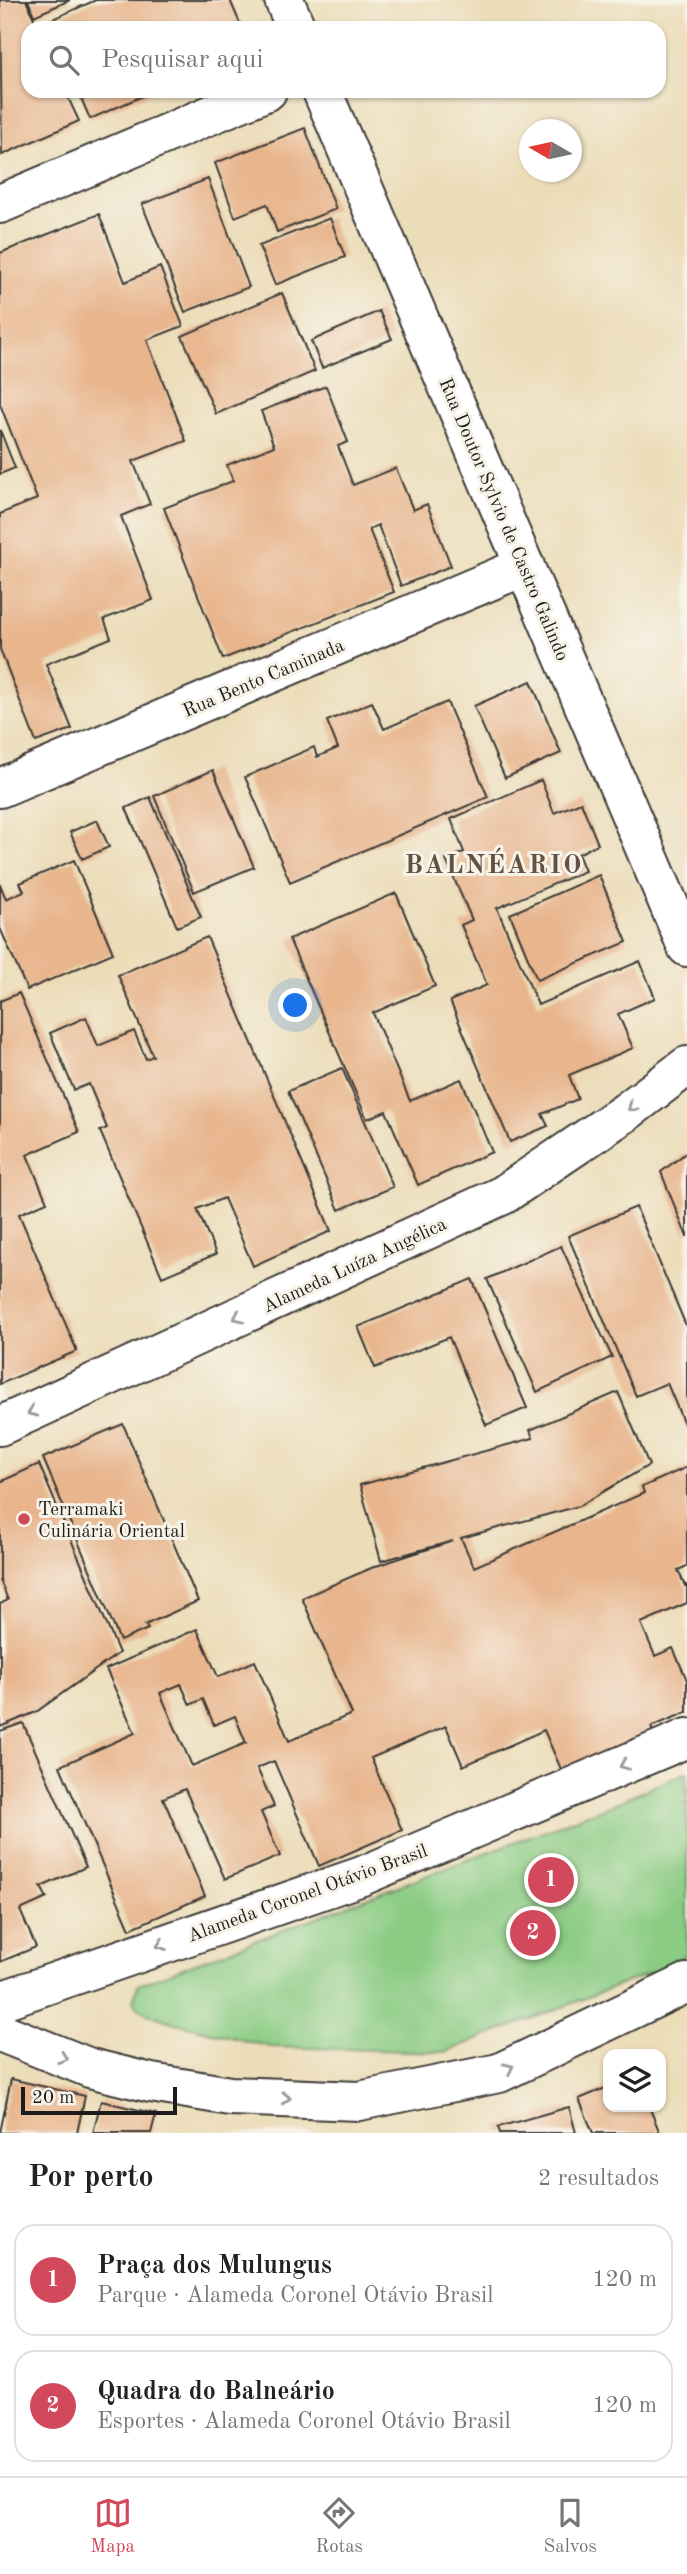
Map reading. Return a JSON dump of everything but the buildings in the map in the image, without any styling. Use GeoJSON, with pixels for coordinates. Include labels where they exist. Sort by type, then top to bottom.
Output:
{"type":"FeatureCollection","features":[{"type":"Feature","properties":{"kind":"street"},"geometry":{"type":"LineString","coordinates":[[284,0],[293,21]]}},
{"type":"Feature","properties":{"kind":"street"},"geometry":{"type":"LineString","coordinates":[[0,204],[250,98]]}},
{"type":"Feature","properties":{"kind":"street","name":"Rua Doutor Sylvio de Castro Galindo"},"geometry":{"type":"LineString","coordinates":[[326,98],[687,947]]}},
{"type":"Feature","properties":{"kind":"street","name":"Rua Bento Caminada"},"geometry":{"type":"LineString","coordinates":[[0,788],[525,566]]}},
{"type":"Feature","properties":{"kind":"street","name":"Alameda Luíza Angélica"},"geometry":{"type":"LineString","coordinates":[[0,1426],[503,1195],[626,1112],[687,1066]]}},
{"type":"Feature","properties":{"kind":"street","name":"Alameda Coronel Otávio Brasil"},"geometry":{"type":"LineString","coordinates":[[0,2001],[362,1876],[687,1738]]}},
{"type":"Feature","properties":{"kind":"street"},"geometry":{"type":"LineString","coordinates":[[0,2032],[90,2068],[151,2083],[230,2095],[359,2101],[499,2073],[687,1983]]}},
{"type":"Feature","properties":{"kind":"green space"},"geometry":{"type":"Polygon","coordinates":[[[687,1772],[687,1954],[669,1966],[445,2052],[270,2047],[172,2022],[149,2014],[137,2007],[133,2001],[138,1985],[609,1806],[687,1772]]]}},
{"type":"Feature","properties":{"kind":"place","name":"Terramaki Culinária Oriental"},"geometry":{"type":"Point","coordinates":[24,1519]}},
{"type":"Feature","properties":{"kind":"place","name":"Praça dos Mulungus"},"geometry":{"type":"Point","coordinates":[551,1880]}},
{"type":"Feature","properties":{"kind":"place","name":"Quadra do Balneário"},"geometry":{"type":"Point","coordinates":[533,1933]}},
{"type":"Feature","properties":{"kind":"district","name":"BALNÉARIO"},"geometry":{"type":"Point","coordinates":[494,864]}}]}
